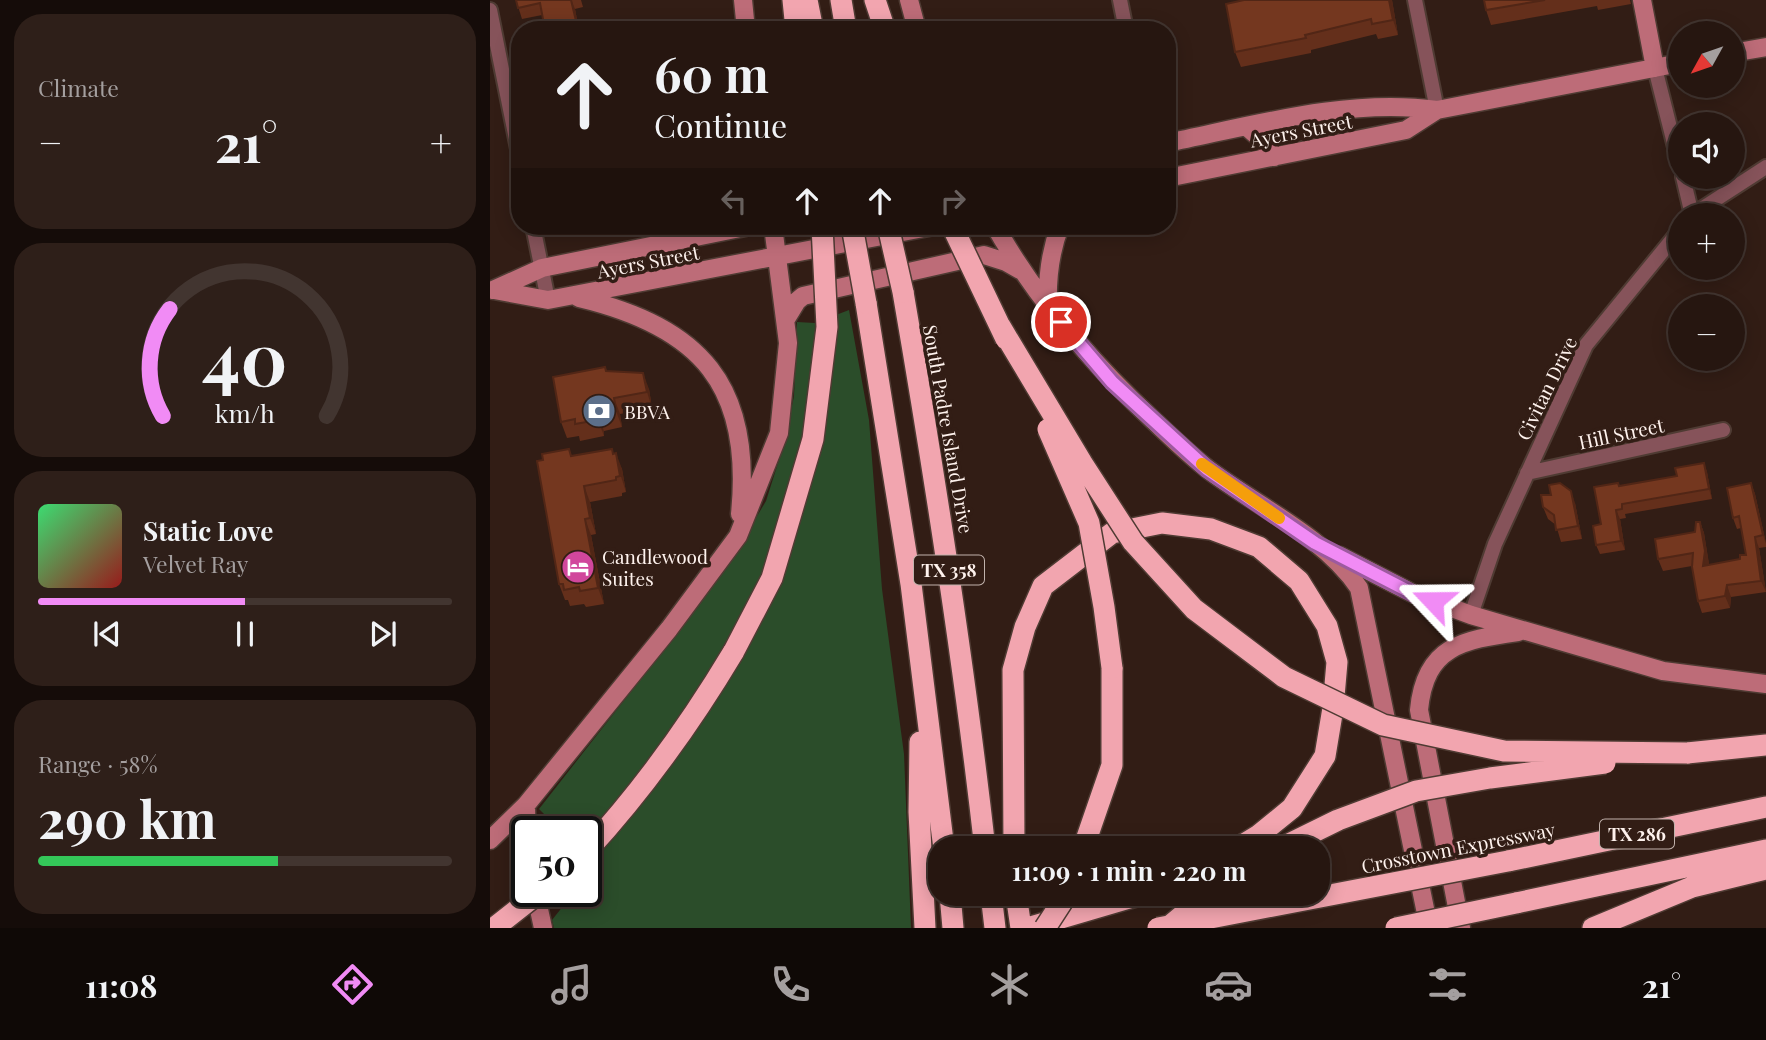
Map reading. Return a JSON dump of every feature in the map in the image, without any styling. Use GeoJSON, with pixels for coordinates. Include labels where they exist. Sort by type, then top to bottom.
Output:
{"type":"FeatureCollection","features":[{"type":"Feature","properties":{"kind":"highway"},"geometry":{"type":"LineString","coordinates":[[793,0],[795,21]]}},
{"type":"Feature","properties":{"kind":"highway"},"geometry":{"type":"LineString","coordinates":[[807,0],[811,21]]}},
{"type":"Feature","properties":{"kind":"highway"},"geometry":{"type":"LineString","coordinates":[[841,0],[844,21]]}},
{"type":"Feature","properties":{"kind":"highway"},"geometry":{"type":"LineString","coordinates":[[875,0],[882,21]]}},
{"type":"Feature","properties":{"kind":"highway"},"geometry":{"type":"LineString","coordinates":[[602,835],[628,807],[699,711],[772,578],[813,439],[827,327],[822,235]]}},
{"type":"Feature","properties":{"kind":"highway","name":"TX 358"},"geometry":{"type":"LineString","coordinates":[[854,235],[921,656],[942,836]]}},
{"type":"Feature","properties":{"kind":"highway","name":"South Padre Island Drive"},"geometry":{"type":"LineString","coordinates":[[890,235],[938,498],[983,836]]}},
{"type":"Feature","properties":{"kind":"highway"},"geometry":{"type":"LineString","coordinates":[[956,235],[1089,523],[1112,668],[1112,765],[1087,836]]}},
{"type":"Feature","properties":{"kind":"highway"},"geometry":{"type":"LineString","coordinates":[[1000,326],[1133,542],[1194,609],[1284,677],[1383,725],[1504,751],[1687,752]]}},
{"type":"Feature","properties":{"kind":"highway"},"geometry":{"type":"LineString","coordinates":[[1014,836],[1013,670],[1025,627],[1043,586],[1112,533],[1162,523],[1211,529],[1259,547],[1299,581],[1327,626],[1337,662],[1325,756],[1292,808],[1257,836]]}},
{"type":"Feature","properties":{"kind":"highway"},"geometry":{"type":"LineString","coordinates":[[921,656],[919,812],[925,928]]}},
{"type":"Feature","properties":{"kind":"highway"},"geometry":{"type":"LineString","coordinates":[[1305,836],[1338,820],[1416,791],[1490,778],[1687,752],[1766,745]]}},
{"type":"Feature","properties":{"kind":"highway","name":"Crosstown Expressway"},"geometry":{"type":"LineString","coordinates":[[1158,928],[1508,861],[1766,807]]}},
{"type":"Feature","properties":{"kind":"highway","name":"TX 286"},"geometry":{"type":"LineString","coordinates":[[1396,928],[1766,850]]}},
{"type":"Feature","properties":{"kind":"highway"},"geometry":{"type":"LineString","coordinates":[[1593,928],[1692,887],[1766,869]]}},
{"type":"Feature","properties":{"kind":"highway"},"geometry":{"type":"LineString","coordinates":[[951,906],[953,928]]}},
{"type":"Feature","properties":{"kind":"highway"},"geometry":{"type":"LineString","coordinates":[[992,906],[995,928]]}},
{"type":"Feature","properties":{"kind":"highway"},"geometry":{"type":"LineString","coordinates":[[1018,906],[1021,928]]}},
{"type":"Feature","properties":{"kind":"highway"},"geometry":{"type":"LineString","coordinates":[[1045,928],[1059,906]]}},
{"type":"Feature","properties":{"kind":"highway"},"geometry":{"type":"LineString","coordinates":[[1027,928],[1102,906]]}},
{"type":"Feature","properties":{"kind":"highway"},"geometry":{"type":"LineString","coordinates":[[1167,928],[1194,906]]}},
{"type":"Feature","properties":{"kind":"highway"},"geometry":{"type":"LineString","coordinates":[[493,927],[520,907]]}},
{"type":"Feature","properties":{"kind":"main road"},"geometry":{"type":"LineString","coordinates":[[743,0],[745,21]]}},
{"type":"Feature","properties":{"kind":"main road"},"geometry":{"type":"LineString","coordinates":[[909,0],[915,21]]}},
{"type":"Feature","properties":{"kind":"main road"},"geometry":{"type":"LineString","coordinates":[[1642,0],[1655,68]]}},
{"type":"Feature","properties":{"kind":"main road"},"geometry":{"type":"LineString","coordinates":[[1745,51],[1766,47]]}},
{"type":"Feature","properties":{"kind":"main road","name":"Ayers Street"},"geometry":{"type":"LineString","coordinates":[[1176,141],[1315,113],[1402,105],[1437,110],[1668,65]]}},
{"type":"Feature","properties":{"kind":"main road","name":"Ayers Street"},"geometry":{"type":"LineString","coordinates":[[1176,176],[1406,130],[1437,110]]}},
{"type":"Feature","properties":{"kind":"main road"},"geometry":{"type":"LineString","coordinates":[[1247,127],[1264,142],[1273,157]]}},
{"type":"Feature","properties":{"kind":"main road"},"geometry":{"type":"LineString","coordinates":[[648,247],[671,235]]}},
{"type":"Feature","properties":{"kind":"main road","name":"Ayers Street"},"geometry":{"type":"LineString","coordinates":[[492,291],[542,268],[706,235]]}},
{"type":"Feature","properties":{"kind":"main road"},"geometry":{"type":"LineString","coordinates":[[490,840],[526,805],[669,629],[738,536],[779,433],[788,343],[774,235]]}},
{"type":"Feature","properties":{"kind":"main road","name":"Ayers Street"},"geometry":{"type":"LineString","coordinates":[[492,291],[548,300],[890,235]]}},
{"type":"Feature","properties":{"kind":"main road"},"geometry":{"type":"LineString","coordinates":[[1001,235],[1048,306],[1112,382],[1207,469],[1315,543],[1346,569],[1359,588],[1429,928]]}},
{"type":"Feature","properties":{"kind":"main road"},"geometry":{"type":"LineString","coordinates":[[1048,306],[1047,283],[1056,235]]}},
{"type":"Feature","properties":{"kind":"main road"},"geometry":{"type":"LineString","coordinates":[[786,319],[803,296],[984,255],[1006,262],[1026,274]]}},
{"type":"Feature","properties":{"kind":"main road"},"geometry":{"type":"LineString","coordinates":[[572,296],[620,309],[671,332],[694,350],[719,381],[735,416],[743,456],[738,536]]}},
{"type":"Feature","properties":{"kind":"main road"},"geometry":{"type":"LineString","coordinates":[[1315,543],[1414,594],[1471,615],[1663,671],[1766,684]]}},
{"type":"Feature","properties":{"kind":"main road"},"geometry":{"type":"LineString","coordinates":[[1461,928],[1419,710],[1421,687],[1432,667],[1446,652],[1471,640],[1525,631]]}},
{"type":"Feature","properties":{"kind":"main road"},"geometry":{"type":"LineString","coordinates":[[526,805],[526,816]]}},
{"type":"Feature","properties":{"kind":"main road"},"geometry":{"type":"LineString","coordinates":[[538,907],[543,928]]}},
{"type":"Feature","properties":{"kind":"street"},"geometry":{"type":"LineString","coordinates":[[1120,0],[1124,21]]}},
{"type":"Feature","properties":{"kind":"street"},"geometry":{"type":"LineString","coordinates":[[1415,0],[1437,110]]}},
{"type":"Feature","properties":{"kind":"street"},"geometry":{"type":"LineString","coordinates":[[490,10],[511,114]]}},
{"type":"Feature","properties":{"kind":"street"},"geometry":{"type":"LineString","coordinates":[[1655,68],[1668,119]]}},
{"type":"Feature","properties":{"kind":"street"},"geometry":{"type":"LineString","coordinates":[[1710,203],[1766,167]]}},
{"type":"Feature","properties":{"kind":"street"},"geometry":{"type":"LineString","coordinates":[[535,235],[548,300]]}},
{"type":"Feature","properties":{"kind":"street","name":"Civitan Drive"},"geometry":{"type":"LineString","coordinates":[[1471,615],[1496,544],[1586,345],[1668,245]]}},
{"type":"Feature","properties":{"kind":"street","name":"Hill Street"},"geometry":{"type":"LineString","coordinates":[[1527,473],[1723,430]]}},
{"type":"Feature","properties":{"kind":"green space"},"geometry":{"type":"Polygon","coordinates":[[[849,310],[869,420],[882,589],[904,754],[911,928],[554,928],[552,920],[562,907],[602,907],[602,816],[546,816],[539,809],[732,558],[766,501],[784,444],[794,396],[797,322],[815,323],[849,310]]]}},
{"type":"Feature","properties":{"kind":"building"},"geometry":{"type":"Polygon","coordinates":[[[516,0],[571,0],[576,21],[543,21],[540,3],[518,8],[516,0]]]}},
{"type":"Feature","properties":{"kind":"building"},"geometry":{"type":"Polygon","coordinates":[[[1244,0],[1389,0],[1393,20],[1372,24],[1371,19],[1305,35],[1306,38],[1235,52],[1226,4],[1244,0]]]}},
{"type":"Feature","properties":{"kind":"building"},"geometry":{"type":"Polygon","coordinates":[[[1484,0],[1545,0],[1486,10],[1484,0]]]}},
{"type":"Feature","properties":{"kind":"building"},"geometry":{"type":"Polygon","coordinates":[[[605,367],[606,371],[643,373],[647,392],[614,398],[616,411],[598,415],[598,420],[575,424],[575,419],[561,422],[553,377],[605,367]]]}},
{"type":"Feature","properties":{"kind":"building","name":"Candlewood Suites"},"geometry":{"type":"Polygon","coordinates":[[[569,449],[571,456],[612,449],[613,454],[616,453],[620,476],[616,477],[616,480],[584,486],[590,518],[585,519],[598,588],[580,591],[579,587],[564,590],[563,584],[559,584],[537,461],[543,460],[542,454],[569,449]]]}},
{"type":"Feature","properties":{"kind":"building"},"geometry":{"type":"Polygon","coordinates":[[[1704,463],[1709,489],[1622,504],[1622,509],[1616,510],[1621,541],[1596,545],[1593,526],[1601,524],[1594,487],[1618,483],[1619,486],[1677,476],[1675,468],[1704,463]]]}},
{"type":"Feature","properties":{"kind":"building"},"geometry":{"type":"Polygon","coordinates":[[[1560,483],[1571,491],[1578,526],[1556,530],[1554,515],[1543,507],[1541,495],[1551,495],[1549,485],[1560,483]]]}},
{"type":"Feature","properties":{"kind":"building"},"geometry":{"type":"Polygon","coordinates":[[[1751,483],[1763,535],[1755,537],[1761,581],[1727,585],[1725,596],[1698,601],[1692,567],[1693,553],[1658,559],[1655,539],[1695,532],[1696,522],[1700,522],[1705,551],[1703,566],[1740,559],[1740,555],[1746,555],[1739,516],[1733,518],[1727,488],[1751,483]]]}},
{"type":"Feature","properties":{"kind":"slow traffic"},"geometry":{"type":"LineString","coordinates":[[1202,464],[1279,518]]}},
{"type":"Feature","properties":{"kind":"place","name":"BBVA"},"geometry":{"type":"Point","coordinates":[599,411]}},
{"type":"Feature","properties":{"kind":"place","name":"Candlewood Suites"},"geometry":{"type":"Point","coordinates":[578,567]}},
{"type":"Feature","properties":{"kind":"route"},"geometry":{"type":"LineString","coordinates":[[1061,322],[1112,382],[1207,469],[1315,543],[1433,601]]}}]}
